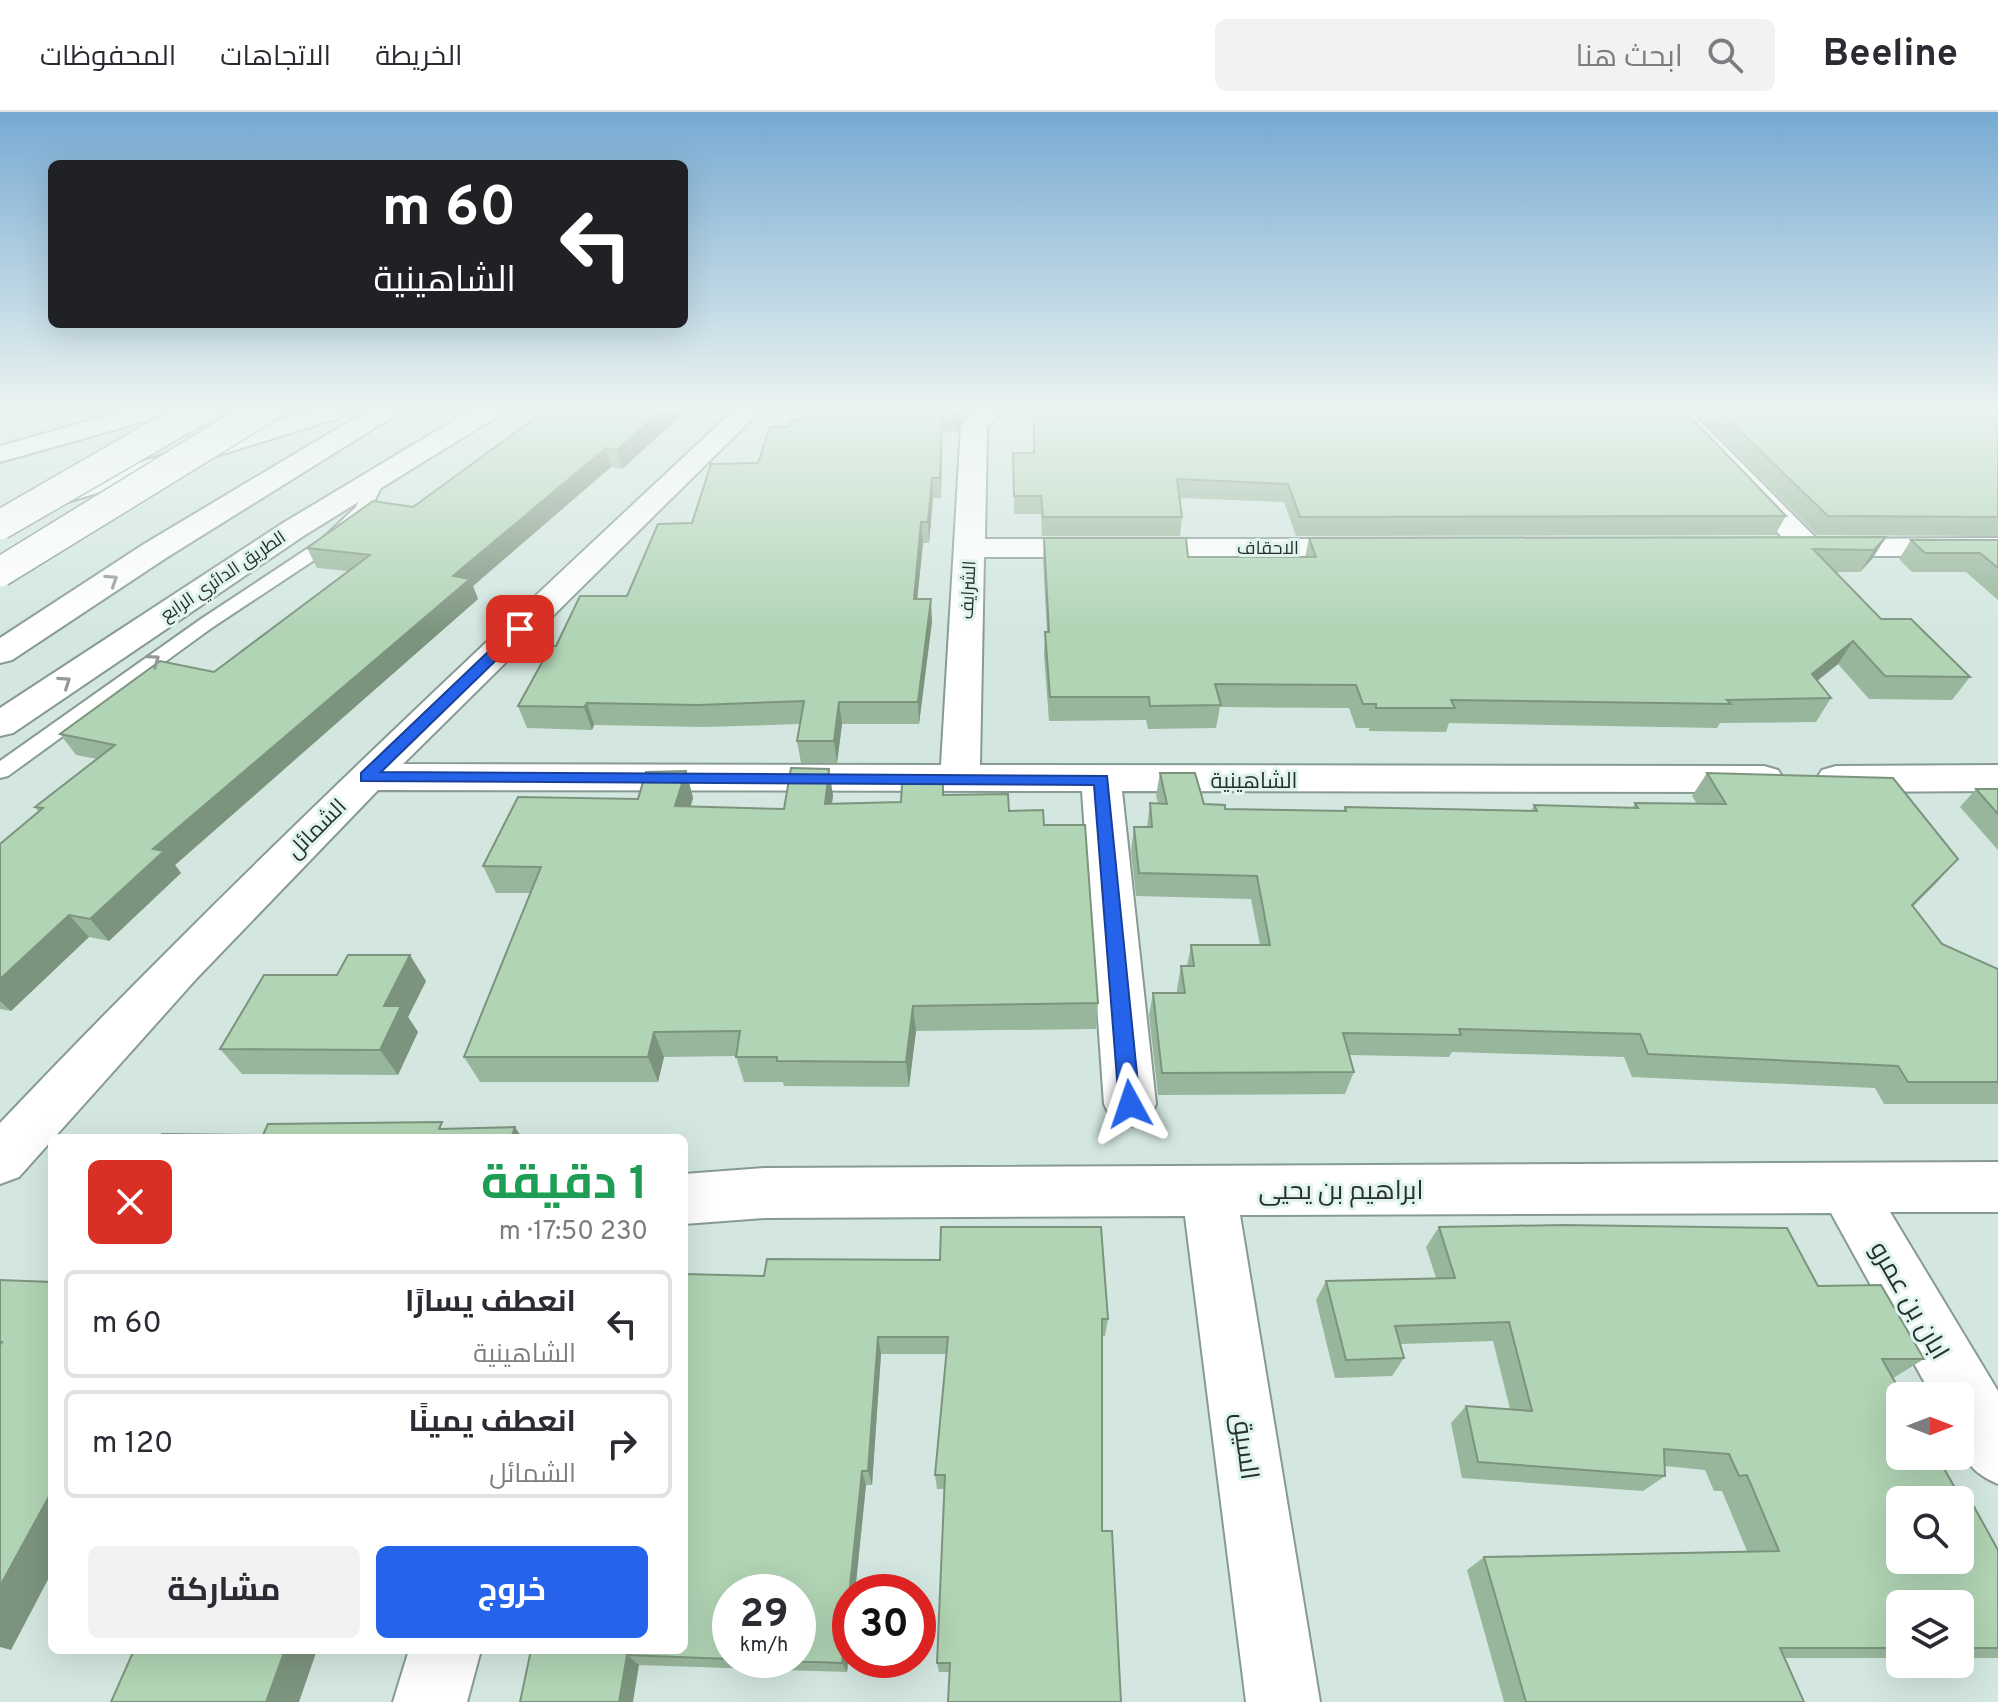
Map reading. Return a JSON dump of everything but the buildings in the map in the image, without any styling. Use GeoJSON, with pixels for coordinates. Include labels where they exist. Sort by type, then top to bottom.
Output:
{"type":"FeatureCollection","features":[{"type":"Feature","properties":{"kind":"main road"},"geometry":{"type":"LineString","coordinates":[[0,525],[72,483]]}},
{"type":"Feature","properties":{"kind":"main road"},"geometry":{"type":"LineString","coordinates":[[0,513],[98,483]]}},
{"type":"Feature","properties":{"kind":"main road"},"geometry":{"type":"LineString","coordinates":[[0,572],[142,483]]}},
{"type":"Feature","properties":{"kind":"main road"},"geometry":{"type":"LineString","coordinates":[[0,653],[155,551],[266,483]]}},
{"type":"Feature","properties":{"kind":"main road","name":"الطريق الدائري الرابع"},"geometry":{"type":"LineString","coordinates":[[0,725],[368,483]]}},
{"type":"Feature","properties":{"kind":"main road","name":"الشمائل"},"geometry":{"type":"LineString","coordinates":[[0,1160],[198,948],[366,777],[673,483]]}},
{"type":"Feature","properties":{"kind":"main road","name":"الشرايف"},"geometry":{"type":"LineString","coordinates":[[960,778],[972,483]]}},
{"type":"Feature","properties":{"kind":"main road"},"geometry":{"type":"LineString","coordinates":[[1746,483],[1808,547]]}},
{"type":"Feature","properties":{"kind":"main road"},"geometry":{"type":"LineString","coordinates":[[1761,547],[1998,547]]}},
{"type":"Feature","properties":{"kind":"main road","name":"الاحقاف"},"geometry":{"type":"LineString","coordinates":[[970,548],[1397,548]]}},
{"type":"Feature","properties":{"kind":"main road","name":"الشاهينية"},"geometry":{"type":"LineString","coordinates":[[366,777],[1101,780],[1998,778]]}},
{"type":"Feature","properties":{"kind":"main road"},"geometry":{"type":"LineString","coordinates":[[1101,780],[1130,1104]]}},
{"type":"Feature","properties":{"kind":"main road","name":"ابراهيم بن يحيى"},"geometry":{"type":"LineString","coordinates":[[688,1199],[765,1193],[1998,1187]]}},
{"type":"Feature","properties":{"kind":"main road","name":"ابان بن عمرو"},"geometry":{"type":"LineString","coordinates":[[1846,1188],[1998,1452]]}},
{"type":"Feature","properties":{"kind":"main road","name":"السيق"},"geometry":{"type":"LineString","coordinates":[[1209,1190],[1283,1702]]}},
{"type":"Feature","properties":{"kind":"main road"},"geometry":{"type":"LineString","coordinates":[[430,1702],[444,1654]]}},
{"type":"Feature","properties":{"kind":"lane"},"geometry":{"type":"LineString","coordinates":[[0,771],[207,623],[328,543],[363,509],[375,483]]}},
{"type":"Feature","properties":{"kind":"route"},"geometry":{"type":"LineString","coordinates":[[520,629],[366,777],[1101,780],[1130,1104]]}}]}
